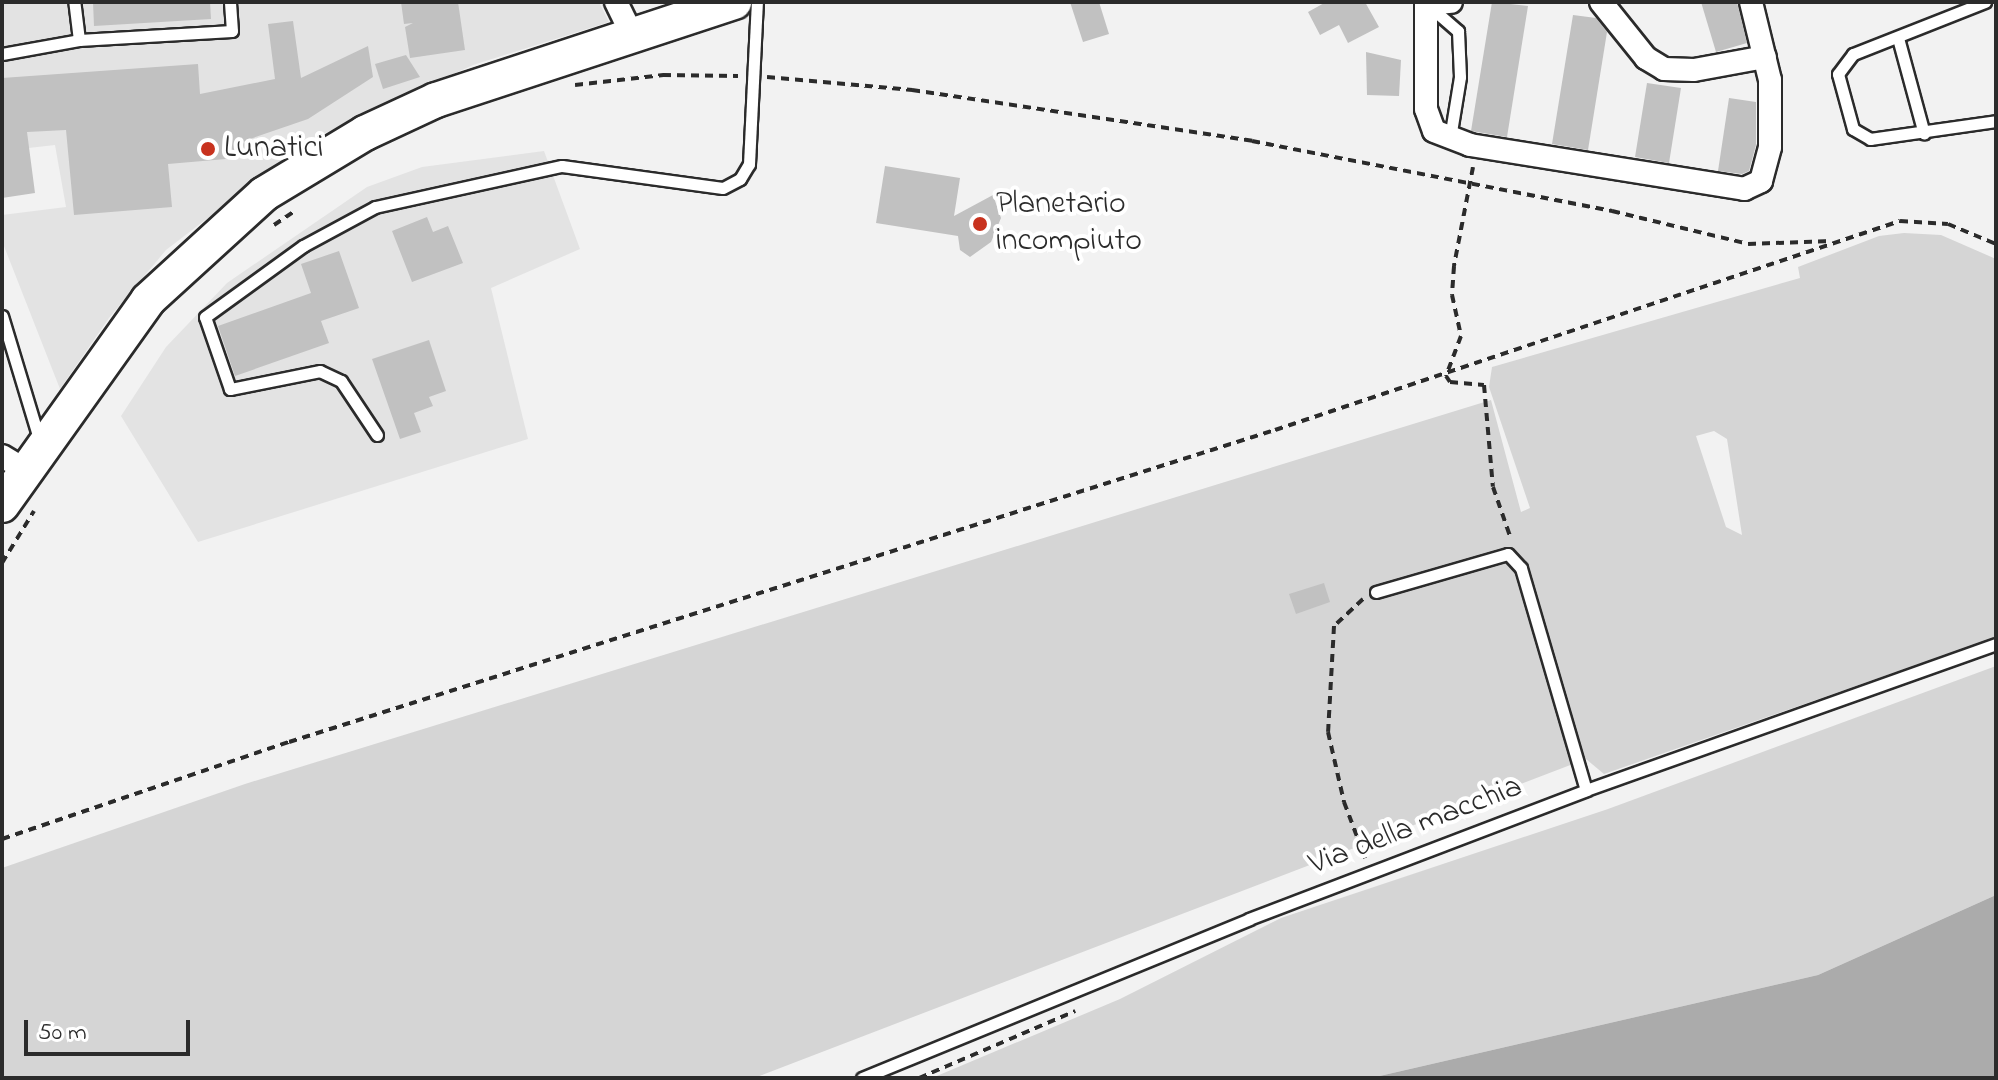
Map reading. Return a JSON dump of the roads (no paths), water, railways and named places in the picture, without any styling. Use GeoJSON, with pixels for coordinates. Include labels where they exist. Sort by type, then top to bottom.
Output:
{"type":"FeatureCollection","features":[{"type":"Feature","properties":{"kind":"main road"},"geometry":{"type":"LineString","coordinates":[[2,505],[148,300],[240,213],[305,167],[436,100],[631,33],[734,2]]}},
{"type":"Feature","properties":{"kind":"street"},"geometry":{"type":"LineString","coordinates":[[616,2],[631,33]]}},
{"type":"Feature","properties":{"kind":"street"},"geometry":{"type":"LineString","coordinates":[[1451,2],[1427,3],[1426,109],[1434,131],[1460,142],[1723,189],[1756,188],[1770,147],[1770,80],[1751,2]]}},
{"type":"Feature","properties":{"kind":"street"},"geometry":{"type":"LineString","coordinates":[[1601,2],[1646,58],[1664,69],[1765,57]]}},
{"type":"Feature","properties":{"kind":"lane"},"geometry":{"type":"LineString","coordinates":[[74,2],[79,40]]}},
{"type":"Feature","properties":{"kind":"lane"},"geometry":{"type":"LineString","coordinates":[[2,54],[79,40],[232,31],[230,2]]}},
{"type":"Feature","properties":{"kind":"lane"},"geometry":{"type":"LineString","coordinates":[[377,435],[341,381],[320,371],[230,389],[205,317],[303,246],[391,204],[562,166],[723,188],[740,179],[749,164],[757,2]]}},
{"type":"Feature","properties":{"kind":"lane"},"geometry":{"type":"LineString","coordinates":[[1985,2],[1853,54],[1838,74],[1853,129],[1870,139],[1924,134],[1996,121]]}},
{"type":"Feature","properties":{"kind":"lane"},"geometry":{"type":"LineString","coordinates":[[1427,3],[1458,31],[1460,142]]}},
{"type":"Feature","properties":{"kind":"lane"},"geometry":{"type":"LineString","coordinates":[[1898,38],[1924,134]]}},
{"type":"Feature","properties":{"kind":"lane"},"geometry":{"type":"LineString","coordinates":[[2,316],[28,468]]}},
{"type":"Feature","properties":{"kind":"lane"},"geometry":{"type":"LineString","coordinates":[[1376,592],[1508,554],[1521,568],[1586,790]]}},
{"type":"Feature","properties":{"kind":"lane","name":"Via della macchia"},"geometry":{"type":"LineString","coordinates":[[862,1078],[1249,919],[1586,790],[1996,644]]}},
{"type":"Feature","properties":{"kind":"place","name":"Lunatici"},"geometry":{"type":"Point","coordinates":[208,149]}},
{"type":"Feature","properties":{"kind":"place","name":"Planetario incompiuto"},"geometry":{"type":"Point","coordinates":[980,224]}}]}
